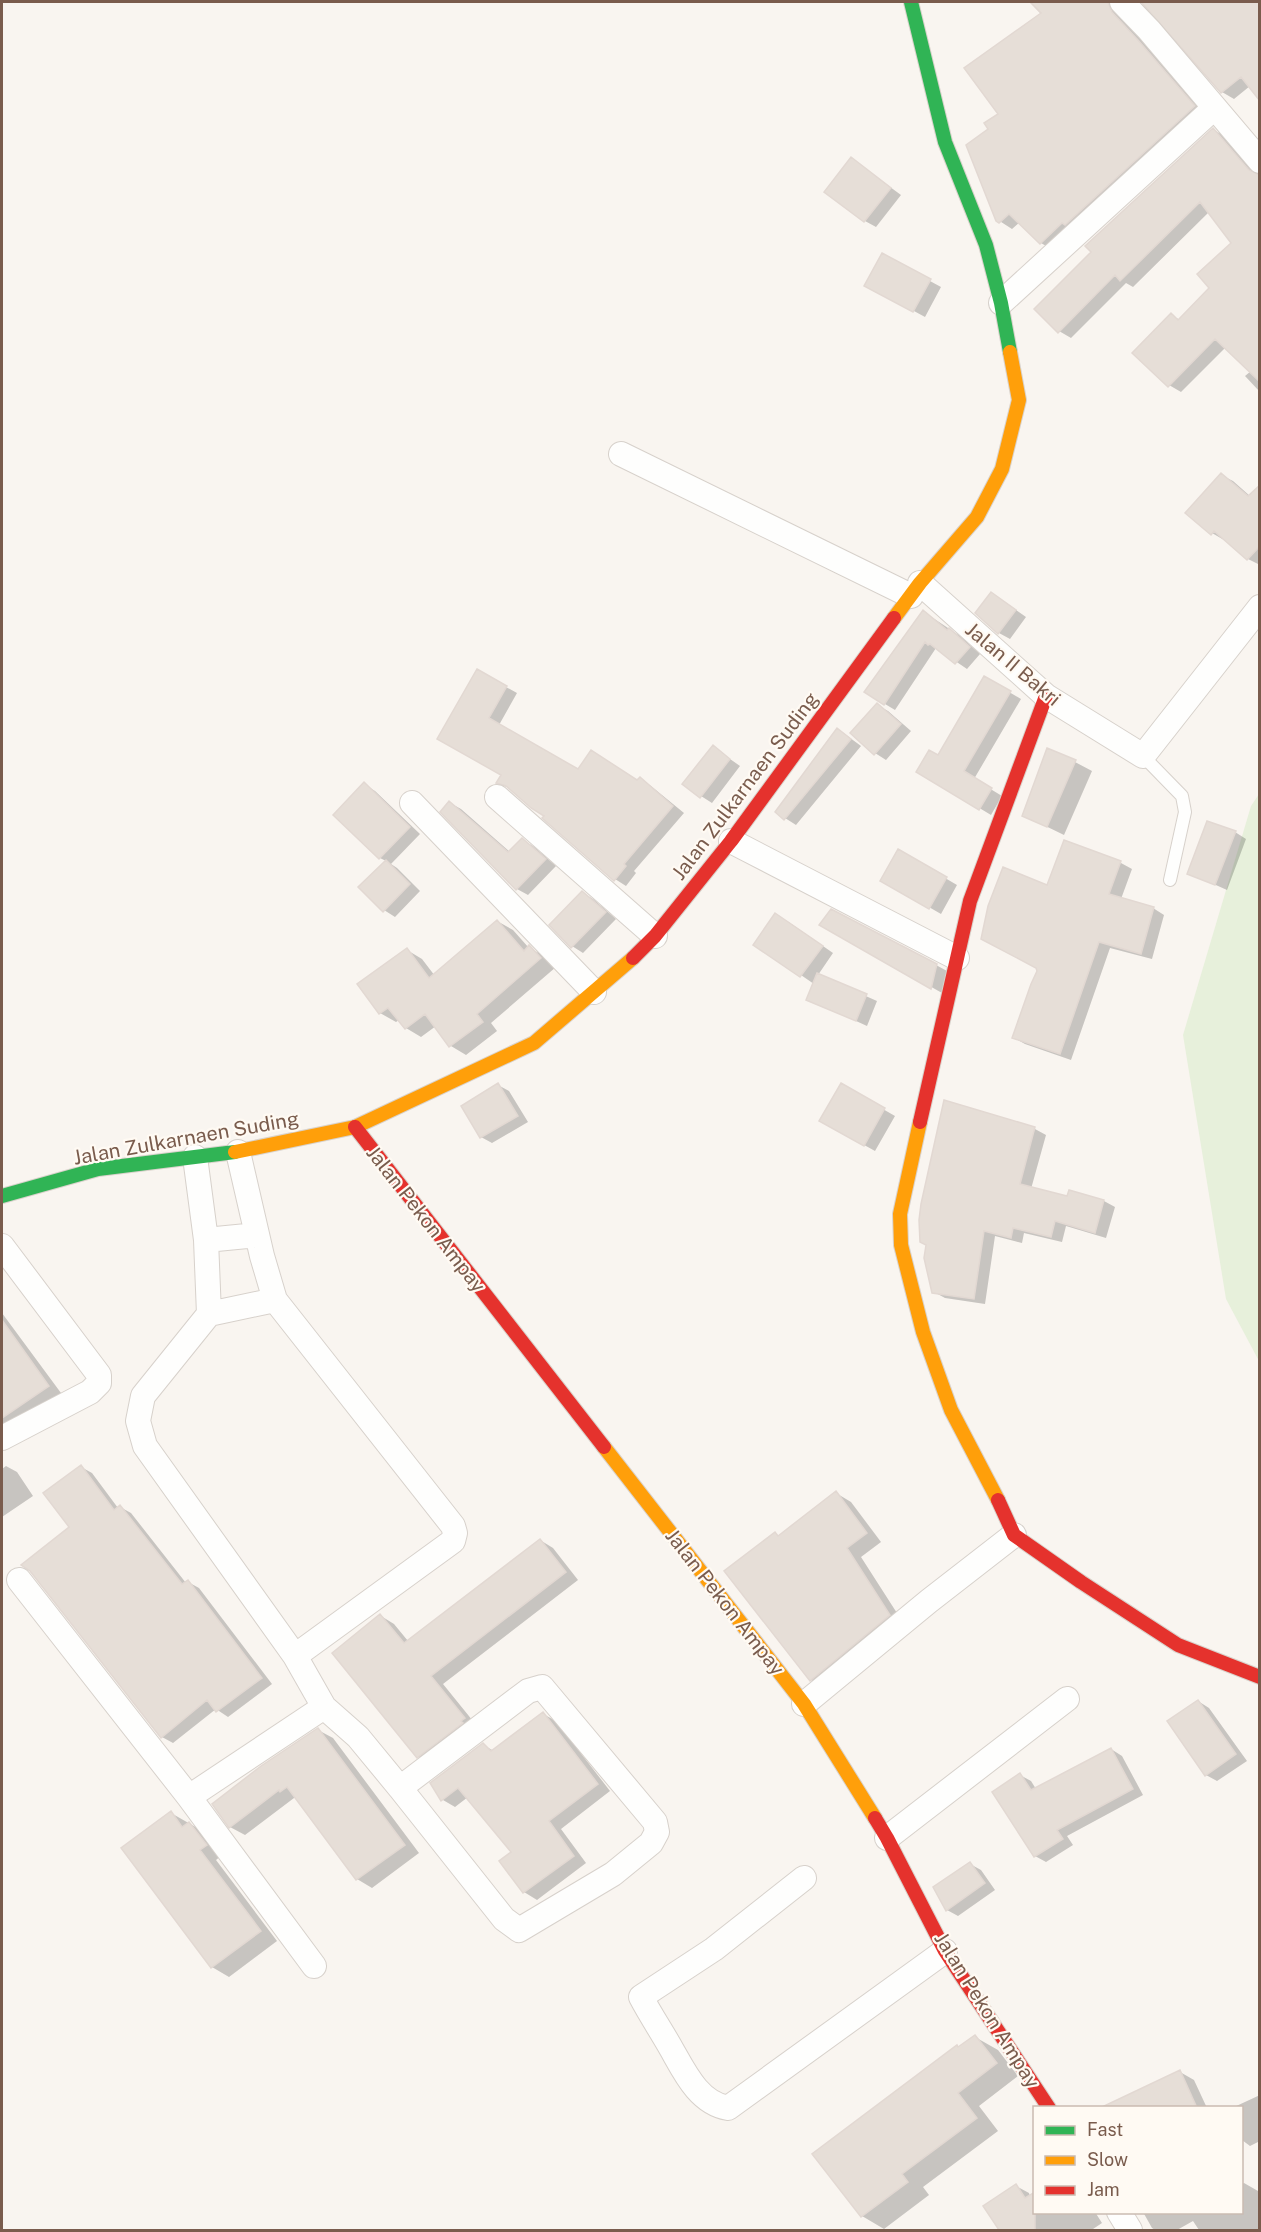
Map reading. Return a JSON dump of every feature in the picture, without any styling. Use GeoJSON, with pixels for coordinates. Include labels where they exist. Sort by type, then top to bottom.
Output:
{"type":"FeatureCollection","features":[{"type":"Feature","properties":{"kind":"street","name":"Jalan Zulkarnaen Suding"},"geometry":{"type":"LineString","coordinates":[[2,1196],[98,1169],[238,1152],[355,1127],[534,1042],[636,956],[655,936],[731,841],[915,590],[977,517],[1002,469],[1019,400],[1001,303],[986,245],[945,142],[911,2]]}},
{"type":"Feature","properties":{"kind":"street"},"geometry":{"type":"LineString","coordinates":[[1122,2],[1149,30],[1260,161]]}},
{"type":"Feature","properties":{"kind":"street"},"geometry":{"type":"LineString","coordinates":[[1001,303],[1214,108]]}},
{"type":"Feature","properties":{"kind":"street","name":"Jalan II Bakri"},"geometry":{"type":"LineString","coordinates":[[621,454],[915,590],[1046,696],[1143,756]]}},
{"type":"Feature","properties":{"kind":"street"},"geometry":{"type":"LineString","coordinates":[[1143,756],[1260,607]]}},
{"type":"Feature","properties":{"kind":"street"},"geometry":{"type":"LineString","coordinates":[[1046,696],[970,901],[909,1167],[900,1214],[901,1245],[922,1332],[951,1410],[987,1477],[1014,1535],[1178,1645],[1260,1677]]}},
{"type":"Feature","properties":{"kind":"street"},"geometry":{"type":"LineString","coordinates":[[497,797],[655,936]]}},
{"type":"Feature","properties":{"kind":"street"},"geometry":{"type":"LineString","coordinates":[[412,804],[594,992]]}},
{"type":"Feature","properties":{"kind":"street"},"geometry":{"type":"LineString","coordinates":[[731,841],[957,958]]}},
{"type":"Feature","properties":{"kind":"street","name":"Jalan Pekon Ampay"},"geometry":{"type":"LineString","coordinates":[[355,1127],[804,1704],[887,1838],[945,1951],[1048,2106]]}},
{"type":"Feature","properties":{"kind":"street"},"geometry":{"type":"LineString","coordinates":[[238,1152],[275,1300],[453,1526],[455,1533],[453,1541],[295,1656]]}},
{"type":"Feature","properties":{"kind":"street"},"geometry":{"type":"LineString","coordinates":[[195,1157],[206,1240],[209,1314]]}},
{"type":"Feature","properties":{"kind":"street"},"geometry":{"type":"LineString","coordinates":[[206,1240],[258,1235]]}},
{"type":"Feature","properties":{"kind":"street"},"geometry":{"type":"LineString","coordinates":[[2,1246],[99,1375],[99,1383],[90,1392],[2,1438]]}},
{"type":"Feature","properties":{"kind":"street"},"geometry":{"type":"LineString","coordinates":[[275,1300],[209,1314],[143,1396],[138,1421],[145,1446],[295,1656],[324,1707],[357,1737],[504,1919],[519,1930],[614,1874],[651,1843],[657,1832],[655,1822],[542,1687],[528,1691],[400,1788]]}},
{"type":"Feature","properties":{"kind":"street"},"geometry":{"type":"LineString","coordinates":[[804,1704],[929,1601],[1014,1535]]}},
{"type":"Feature","properties":{"kind":"street"},"geometry":{"type":"LineString","coordinates":[[19,1580],[189,1797],[314,1966]]}},
{"type":"Feature","properties":{"kind":"street"},"geometry":{"type":"LineString","coordinates":[[887,1838],[1067,1699]]}},
{"type":"Feature","properties":{"kind":"street"},"geometry":{"type":"LineString","coordinates":[[189,1797],[324,1707]]}},
{"type":"Feature","properties":{"kind":"street"},"geometry":{"type":"LineString","coordinates":[[804,1878],[714,1949],[645,1993],[641,1998],[688,2080],[704,2096],[720,2107],[728,2108],[945,1951]]}},
{"type":"Feature","properties":{"kind":"street"},"geometry":{"type":"LineString","coordinates":[[1120,2214],[1130,2230]]}},
{"type":"Feature","properties":{"kind":"lane"},"geometry":{"type":"LineString","coordinates":[[1143,756],[1182,796],[1185,812],[1170,880]]}},
{"type":"Feature","properties":{"kind":"green space"},"geometry":{"type":"Polygon","coordinates":[[[1259,794],[1259,1361],[1226,1299],[1183,1035],[1251,806],[1259,794]]]}},
{"type":"Feature","properties":{"kind":"building"},"geometry":{"type":"Polygon","coordinates":[[[1030,2],[1108,2],[1112,12],[1195,106],[1065,225],[1062,223],[1040,244],[1009,214],[999,223],[996,221],[966,145],[988,129],[984,123],[998,114],[964,68],[1041,13],[1030,2]]]}},
{"type":"Feature","properties":{"kind":"building"},"geometry":{"type":"Polygon","coordinates":[[[1141,2],[1260,2],[1260,101],[1241,77],[1221,93],[1141,2]]]}},
{"type":"Feature","properties":{"kind":"building"},"geometry":{"type":"Polygon","coordinates":[[[1213,128],[1249,170],[1260,175],[1260,382],[1215,339],[1168,387],[1132,353],[1171,313],[1178,320],[1209,288],[1197,274],[1231,243],[1200,202],[1120,281],[1115,275],[1058,333],[1034,309],[1091,252],[1085,246],[1213,128]]]}},
{"type":"Feature","properties":{"kind":"building"},"geometry":{"type":"Polygon","coordinates":[[[851,157],[891,188],[864,222],[824,192],[851,157]]]}},
{"type":"Feature","properties":{"kind":"building"},"geometry":{"type":"Polygon","coordinates":[[[882,253],[931,279],[913,312],[864,286],[882,253]]]}},
{"type":"Feature","properties":{"kind":"building"},"geometry":{"type":"Polygon","coordinates":[[[1221,473],[1248,496],[1260,485],[1260,546],[1247,560],[1214,531],[1211,535],[1185,513],[1221,473]]]}},
{"type":"Feature","properties":{"kind":"building"},"geometry":{"type":"Polygon","coordinates":[[[991,592],[1016,610],[998,634],[975,613],[991,592]]]}},
{"type":"Feature","properties":{"kind":"building"},"geometry":{"type":"Polygon","coordinates":[[[923,610],[947,630],[949,628],[970,647],[955,664],[925,642],[884,705],[864,692],[923,610]]]}},
{"type":"Feature","properties":{"kind":"building"},"geometry":{"type":"Polygon","coordinates":[[[477,669],[507,686],[489,718],[578,769],[591,750],[637,780],[640,777],[673,806],[624,864],[626,866],[614,881],[542,818],[544,816],[506,786],[496,783],[501,775],[437,739],[477,669]]]}},
{"type":"Feature","properties":{"kind":"building"},"geometry":{"type":"Polygon","coordinates":[[[984,676],[1011,691],[964,771],[992,788],[979,810],[916,772],[929,750],[938,755],[984,676]]]}},
{"type":"Feature","properties":{"kind":"building"},"geometry":{"type":"Polygon","coordinates":[[[877,703],[901,724],[874,755],[850,733],[877,703]]]}},
{"type":"Feature","properties":{"kind":"building"},"geometry":{"type":"Polygon","coordinates":[[[837,728],[851,739],[784,820],[775,812],[837,728]]]}},
{"type":"Feature","properties":{"kind":"building"},"geometry":{"type":"Polygon","coordinates":[[[713,745],[730,759],[700,798],[682,784],[713,745]]]}},
{"type":"Feature","properties":{"kind":"building"},"geometry":{"type":"Polygon","coordinates":[[[1047,748],[1076,760],[1047,827],[1022,816],[1047,748]]]}},
{"type":"Feature","properties":{"kind":"building"},"geometry":{"type":"Polygon","coordinates":[[[364,782],[410,827],[379,859],[333,815],[364,782]]]}},
{"type":"Feature","properties":{"kind":"building"},"geometry":{"type":"Polygon","coordinates":[[[449,801],[508,852],[522,838],[546,859],[516,890],[440,812],[449,801]]]}},
{"type":"Feature","properties":{"kind":"building"},"geometry":{"type":"Polygon","coordinates":[[[1207,821],[1236,831],[1215,885],[1187,874],[1207,821]]]}},
{"type":"Feature","properties":{"kind":"building"},"geometry":{"type":"Polygon","coordinates":[[[1064,840],[1121,861],[1109,894],[1154,907],[1141,954],[1099,942],[1060,1054],[1012,1038],[1037,971],[1036,968],[981,939],[988,906],[1003,867],[1047,885],[1064,840]]]}},
{"type":"Feature","properties":{"kind":"building"},"geometry":{"type":"Polygon","coordinates":[[[898,849],[947,877],[929,909],[880,881],[898,849]]]}},
{"type":"Feature","properties":{"kind":"building"},"geometry":{"type":"Polygon","coordinates":[[[386,860],[410,884],[383,912],[358,887],[386,860]]]}},
{"type":"Feature","properties":{"kind":"building"},"geometry":{"type":"Polygon","coordinates":[[[582,891],[606,912],[571,948],[549,925],[582,891]]]}},
{"type":"Feature","properties":{"kind":"building"},"geometry":{"type":"Polygon","coordinates":[[[831,909],[937,964],[931,989],[819,925],[831,909]]]}},
{"type":"Feature","properties":{"kind":"building"},"geometry":{"type":"Polygon","coordinates":[[[775,913],[823,946],[800,977],[753,945],[775,913]]]}},
{"type":"Feature","properties":{"kind":"building"},"geometry":{"type":"Polygon","coordinates":[[[497,920],[524,951],[529,945],[541,958],[477,1014],[483,1022],[449,1047],[425,1014],[405,1029],[388,1008],[379,1014],[357,984],[407,948],[429,978],[497,920]]]}},
{"type":"Feature","properties":{"kind":"building"},"geometry":{"type":"Polygon","coordinates":[[[817,973],[867,994],[856,1021],[806,1000],[817,973]]]}},
{"type":"Feature","properties":{"kind":"building"},"geometry":{"type":"Polygon","coordinates":[[[498,1083],[518,1116],[480,1138],[461,1106],[498,1083]]]}},
{"type":"Feature","properties":{"kind":"building"},"geometry":{"type":"Polygon","coordinates":[[[841,1083],[885,1108],[864,1146],[819,1121],[841,1083]]]}},
{"type":"Feature","properties":{"kind":"building"},"geometry":{"type":"Polygon","coordinates":[[[944,1100],[1035,1127],[1020,1184],[1067,1196],[1069,1190],[1104,1200],[1095,1233],[1055,1221],[1051,1237],[1013,1228],[1011,1238],[984,1231],[974,1299],[932,1293],[924,1258],[926,1245],[920,1242],[921,1204],[944,1100]]]}},
{"type":"Feature","properties":{"kind":"building"},"geometry":{"type":"Polygon","coordinates":[[[2,1320],[49,1386],[2,1418],[2,1320]]]}},
{"type":"Feature","properties":{"kind":"building"},"geometry":{"type":"Polygon","coordinates":[[[81,1465],[114,1510],[120,1505],[182,1584],[188,1580],[262,1678],[216,1712],[207,1700],[161,1738],[30,1571],[21,1565],[69,1527],[43,1493],[81,1465]]]}},
{"type":"Feature","properties":{"kind":"building"},"geometry":{"type":"Polygon","coordinates":[[[836,1491],[867,1533],[847,1548],[890,1615],[810,1681],[724,1571],[775,1532],[778,1536],[836,1491]]]}},
{"type":"Feature","properties":{"kind":"building"},"geometry":{"type":"Polygon","coordinates":[[[540,1539],[566,1572],[431,1676],[465,1718],[461,1721],[463,1723],[417,1758],[332,1653],[380,1614],[404,1643],[540,1539]]]}},
{"type":"Feature","properties":{"kind":"building"},"geometry":{"type":"Polygon","coordinates":[[[1198,1700],[1236,1754],[1205,1776],[1167,1721],[1198,1700]]]}},
{"type":"Feature","properties":{"kind":"building"},"geometry":{"type":"Polygon","coordinates":[[[543,1712],[598,1784],[549,1821],[574,1856],[523,1893],[499,1861],[511,1852],[458,1788],[441,1801],[430,1783],[483,1743],[491,1751],[543,1712]]]}},
{"type":"Feature","properties":{"kind":"building"},"geometry":{"type":"Polygon","coordinates":[[[318,1728],[405,1845],[356,1880],[287,1787],[280,1792],[279,1790],[229,1828],[212,1804],[261,1766],[318,1728]]]}},
{"type":"Feature","properties":{"kind":"building"},"geometry":{"type":"Polygon","coordinates":[[[1111,1748],[1133,1789],[1057,1830],[1063,1839],[1034,1857],[992,1792],[1020,1773],[1031,1790],[1111,1748]]]}},
{"type":"Feature","properties":{"kind":"building"},"geometry":{"type":"Polygon","coordinates":[[[171,1811],[182,1827],[189,1822],[207,1845],[200,1850],[261,1931],[211,1968],[121,1848],[171,1811]]]}},
{"type":"Feature","properties":{"kind":"building"},"geometry":{"type":"Polygon","coordinates":[[[970,1862],[985,1883],[946,1911],[933,1887],[970,1862]]]}},
{"type":"Feature","properties":{"kind":"building"},"geometry":{"type":"Polygon","coordinates":[[[975,2035],[997,2063],[958,2093],[977,2118],[902,2174],[908,2182],[861,2217],[812,2154],[957,2045],[958,2047],[975,2035]]]}},
{"type":"Feature","properties":{"kind":"building"},"geometry":{"type":"Polygon","coordinates":[[[1180,2070],[1196,2106],[1104,2106],[1180,2070]]]}},
{"type":"Feature","properties":{"kind":"building"},"geometry":{"type":"Polygon","coordinates":[[[1016,2184],[1025,2198],[1033,2193],[1035,2230],[999,2230],[983,2206],[1016,2184]]]}},
{"type":"Feature","properties":{"kind":"traffic: fast"},"geometry":{"type":"LineString","coordinates":[[911,2],[945,142],[986,245],[1001,303],[1010,352]]}},
{"type":"Feature","properties":{"kind":"traffic: fast"},"geometry":{"type":"LineString","coordinates":[[2,1196],[98,1169],[235,1152]]}},
{"type":"Feature","properties":{"kind":"traffic: slow"},"geometry":{"type":"LineString","coordinates":[[894,618],[920,583],[977,517],[1002,469],[1019,400],[1010,352]]}},
{"type":"Feature","properties":{"kind":"traffic: slow"},"geometry":{"type":"LineString","coordinates":[[235,1152],[355,1127],[534,1043],[633,958]]}},
{"type":"Feature","properties":{"kind":"traffic: slow"},"geometry":{"type":"LineString","coordinates":[[920,1122],[900,1214],[901,1245],[923,1332],[951,1410],[998,1500]]}},
{"type":"Feature","properties":{"kind":"traffic: slow"},"geometry":{"type":"LineString","coordinates":[[604,1447],[804,1704],[875,1818]]}},
{"type":"Feature","properties":{"kind":"traffic: jam"},"geometry":{"type":"LineString","coordinates":[[633,958],[655,936],[731,841],[894,618]]}},
{"type":"Feature","properties":{"kind":"traffic: jam"},"geometry":{"type":"LineString","coordinates":[[920,1122],[970,901],[1046,696]]}},
{"type":"Feature","properties":{"kind":"traffic: jam"},"geometry":{"type":"LineString","coordinates":[[355,1127],[604,1447]]}},
{"type":"Feature","properties":{"kind":"traffic: jam"},"geometry":{"type":"LineString","coordinates":[[998,1500],[1014,1535],[1081,1582],[1178,1645],[1260,1677]]}},
{"type":"Feature","properties":{"kind":"traffic: jam"},"geometry":{"type":"LineString","coordinates":[[875,1818],[945,1951],[1048,2106]]}}]}
